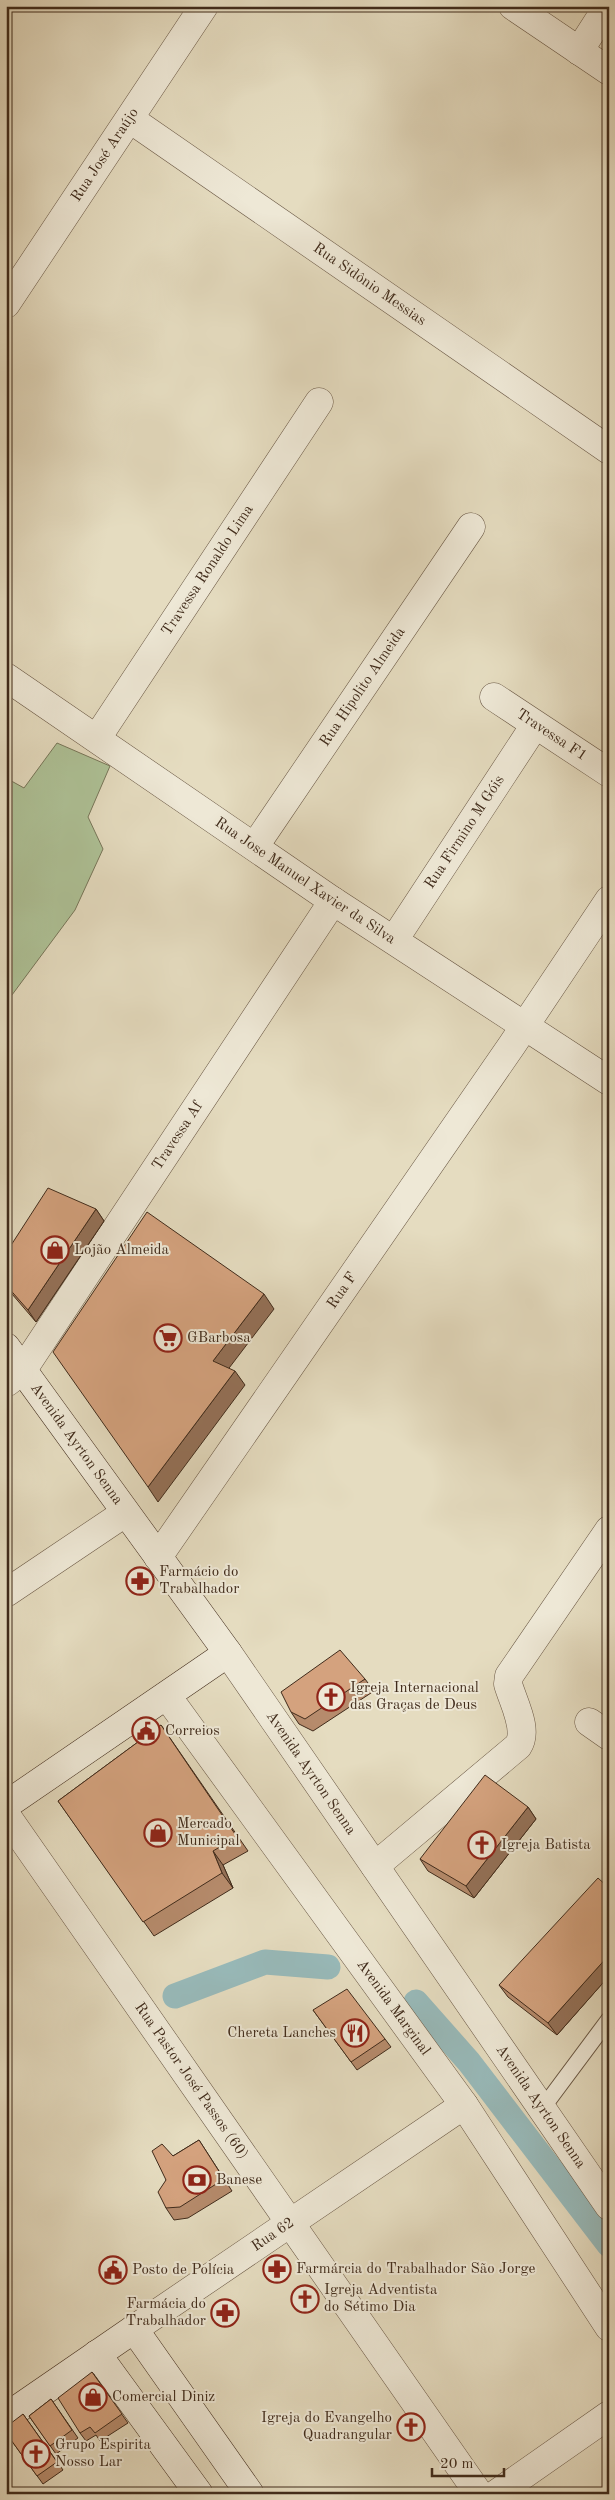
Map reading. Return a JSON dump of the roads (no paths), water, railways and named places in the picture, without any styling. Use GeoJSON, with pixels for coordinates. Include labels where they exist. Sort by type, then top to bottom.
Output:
{"type":"FeatureCollection","features":[{"type":"Feature","properties":{"kind":"street","name":"Rua José Araújo"},"geometry":{"type":"LineString","coordinates":[[9,294],[130,120],[204,6]]}},
{"type":"Feature","properties":{"kind":"street"},"geometry":{"type":"LineString","coordinates":[[513,6],[609,71]]}},
{"type":"Feature","properties":{"kind":"street"},"geometry":{"type":"LineString","coordinates":[[580,51],[608,6]]}},
{"type":"Feature","properties":{"kind":"street","name":"Rua Sidônio Messias"},"geometry":{"type":"LineString","coordinates":[[130,120],[609,450]]}},
{"type":"Feature","properties":{"kind":"street","name":"Travessa Ronaldo Lima"},"geometry":{"type":"LineString","coordinates":[[97,738],[319,402]]}},
{"type":"Feature","properties":{"kind":"street","name":"Rua Hipolito Almeida"},"geometry":{"type":"LineString","coordinates":[[255,846],[471,527]]}},
{"type":"Feature","properties":{"kind":"street","name":"Rua Jose Manuel Xavier da Silva"},"geometry":{"type":"LineString","coordinates":[[6,677],[333,901],[526,1025],[609,1081]]}},
{"type":"Feature","properties":{"kind":"street","name":"Travessa F1"},"geometry":{"type":"LineString","coordinates":[[494,697],[609,773]]}},
{"type":"Feature","properties":{"kind":"street","name":"Rua Firmino M Góis"},"geometry":{"type":"LineString","coordinates":[[394,940],[535,725]]}},
{"type":"Feature","properties":{"kind":"street","name":"Rua F"},"geometry":{"type":"LineString","coordinates":[[158,1557],[526,1025],[609,900]]}},
{"type":"Feature","properties":{"kind":"street","name":"Travessa Af"},"geometry":{"type":"LineString","coordinates":[[14,1377],[333,901]]}},
{"type":"Feature","properties":{"kind":"street","name":"Avenida Ayrton Senna"},"geometry":{"type":"LineString","coordinates":[[6,1347],[14,1377],[125,1513],[228,1653],[609,2206]]}},
{"type":"Feature","properties":{"kind":"street"},"geometry":{"type":"LineString","coordinates":[[6,1592],[125,1513]]}},
{"type":"Feature","properties":{"kind":"street"},"geometry":{"type":"LineString","coordinates":[[375,1866],[518,1746],[522,1740],[522,1731],[508,1684],[509,1676],[609,1530]]}},
{"type":"Feature","properties":{"kind":"street"},"geometry":{"type":"LineString","coordinates":[[6,1805],[228,1653]]}},
{"type":"Feature","properties":{"kind":"street","name":"Avenida Marginal"},"geometry":{"type":"LineString","coordinates":[[167,1696],[464,2105],[609,2327]]}},
{"type":"Feature","properties":{"kind":"street","name":"Rua Pastor José Passos (60)"},"geometry":{"type":"LineString","coordinates":[[6,1815],[479,2494]]}},
{"type":"Feature","properties":{"kind":"street","name":"Rua 62"},"geometry":{"type":"LineString","coordinates":[[6,2417],[464,2105]]}},
{"type":"Feature","properties":{"kind":"street"},"geometry":{"type":"LineString","coordinates":[[134,2330],[250,2494]]}},
{"type":"Feature","properties":{"kind":"street"},"geometry":{"type":"LineString","coordinates":[[97,2354],[196,2493]]}},
{"type":"Feature","properties":{"kind":"street"},"geometry":{"type":"LineString","coordinates":[[496,2494],[609,2415]]}},
{"type":"Feature","properties":{"kind":"lane"},"geometry":{"type":"LineString","coordinates":[[542,2109],[609,2019]]}},
{"type":"Feature","properties":{"kind":"waterway"},"geometry":{"type":"LineString","coordinates":[[175,1996],[265,1962],[328,1967]]}},
{"type":"Feature","properties":{"kind":"waterway"},"geometry":{"type":"LineString","coordinates":[[416,2002],[469,2062],[609,2245]]}},
{"type":"Feature","properties":{"kind":"place","name":"Lojão Almeida"},"geometry":{"type":"Point","coordinates":[55,1250]}},
{"type":"Feature","properties":{"kind":"place","name":"GBarbosa"},"geometry":{"type":"Point","coordinates":[168,1338]}},
{"type":"Feature","properties":{"kind":"place","name":"Farmácio do Trabalhador"},"geometry":{"type":"Point","coordinates":[140,1581]}},
{"type":"Feature","properties":{"kind":"place","name":"Igreja Internacional das Graças de Deus"},"geometry":{"type":"Point","coordinates":[331,1697]}},
{"type":"Feature","properties":{"kind":"place","name":"Correios"},"geometry":{"type":"Point","coordinates":[146,1731]}},
{"type":"Feature","properties":{"kind":"place","name":"Mercado Municipal"},"geometry":{"type":"Point","coordinates":[158,1833]}},
{"type":"Feature","properties":{"kind":"place","name":"Igreja Batista"},"geometry":{"type":"Point","coordinates":[482,1845]}},
{"type":"Feature","properties":{"kind":"place","name":"Chereta Lanches"},"geometry":{"type":"Point","coordinates":[355,2033]}},
{"type":"Feature","properties":{"kind":"place","name":"Banese"},"geometry":{"type":"Point","coordinates":[197,2180]}},
{"type":"Feature","properties":{"kind":"place","name":"Farmárcia do Trabalhador São Jorge"},"geometry":{"type":"Point","coordinates":[277,2269]}},
{"type":"Feature","properties":{"kind":"place","name":"Posto de Polícia"},"geometry":{"type":"Point","coordinates":[113,2270]}},
{"type":"Feature","properties":{"kind":"place","name":"Igreja Adventista do Sétimo Dia"},"geometry":{"type":"Point","coordinates":[305,2299]}},
{"type":"Feature","properties":{"kind":"place","name":"Farmácia do Trabalhador"},"geometry":{"type":"Point","coordinates":[225,2313]}},
{"type":"Feature","properties":{"kind":"place","name":"Comercial Diniz"},"geometry":{"type":"Point","coordinates":[93,2397]}},
{"type":"Feature","properties":{"kind":"place","name":"Igreja do Evangelho Quadrangular"},"geometry":{"type":"Point","coordinates":[411,2427]}},
{"type":"Feature","properties":{"kind":"place","name":"Grupo Espirita Nosso Lar"},"geometry":{"type":"Point","coordinates":[36,2454]}}]}
